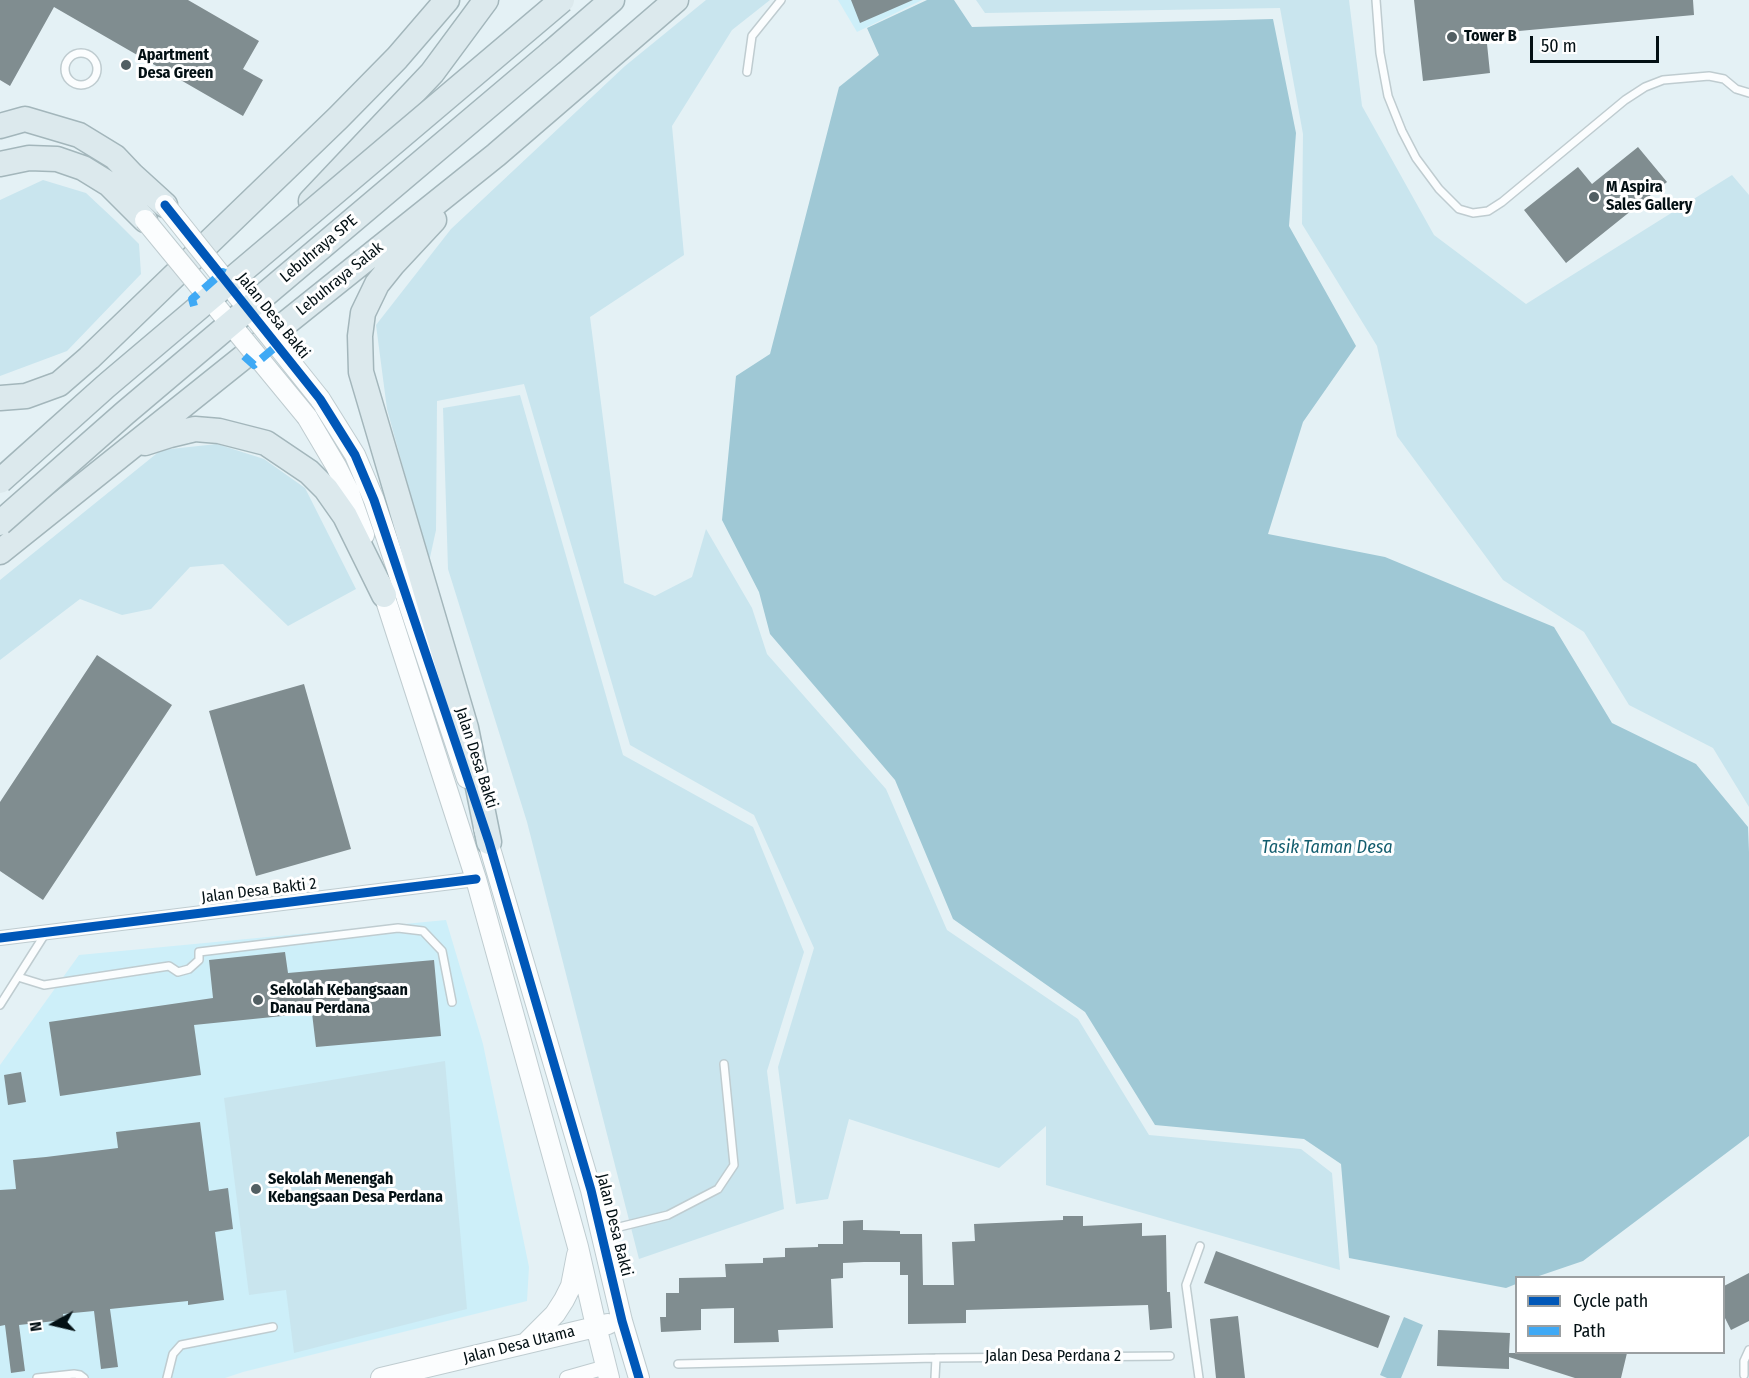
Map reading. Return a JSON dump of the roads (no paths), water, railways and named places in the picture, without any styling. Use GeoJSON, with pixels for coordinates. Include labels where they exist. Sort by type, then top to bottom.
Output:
{"type":"FeatureCollection","features":[{"type":"Feature","properties":{"kind":"highway"},"geometry":{"type":"LineString","coordinates":[[257,252],[313,199],[432,73],[486,0]]}},
{"type":"Feature","properties":{"kind":"highway"},"geometry":{"type":"LineString","coordinates":[[0,472],[518,26],[560,0]]}},
{"type":"Feature","properties":{"kind":"highway","name":"Lebuhraya SPE"},"geometry":{"type":"LineString","coordinates":[[0,481],[106,386],[560,0]]}},
{"type":"Feature","properties":{"kind":"highway","name":"Lebuhraya SPE"},"geometry":{"type":"LineString","coordinates":[[0,523],[125,413],[612,0]]}},
{"type":"Feature","properties":{"kind":"highway","name":"Lebuhraya Salak"},"geometry":{"type":"LineString","coordinates":[[0,552],[496,155],[676,0]]}},
{"type":"Feature","properties":{"kind":"highway"},"geometry":{"type":"LineString","coordinates":[[0,398],[26,396],[58,384],[88,358],[338,118],[397,58],[441,4]]}},
{"type":"Feature","properties":{"kind":"highway"},"geometry":{"type":"LineString","coordinates":[[0,126],[25,119],[79,135],[115,157],[165,205]]}},
{"type":"Feature","properties":{"kind":"highway"},"geometry":{"type":"LineString","coordinates":[[489,842],[466,728],[361,372],[360,336],[363,313],[377,284],[393,264],[496,155]]}},
{"type":"Feature","properties":{"kind":"highway"},"geometry":{"type":"LineString","coordinates":[[0,164],[38,158],[57,159],[82,168],[109,184],[145,220]]}},
{"type":"Feature","properties":{"kind":"highway"},"geometry":{"type":"LineString","coordinates":[[124,453],[170,435],[195,429],[219,430],[266,443],[309,472],[326,489],[345,516],[384,595]]}},
{"type":"Feature","properties":{"kind":"street","name":"Jalan Desa Bakti"},"geometry":{"type":"LineString","coordinates":[[165,205],[320,399],[355,455],[374,500],[489,842],[591,1190],[622,1321],[639,1378]]}},
{"type":"Feature","properties":{"kind":"street"},"geometry":{"type":"LineString","coordinates":[[145,220],[307,417],[349,492],[476,879],[578,1247],[608,1373],[567,1378]]}},
{"type":"Feature","properties":{"kind":"street","name":"Jalan Desa Bakti 2"},"geometry":{"type":"LineString","coordinates":[[0,938],[476,879]]}},
{"type":"Feature","properties":{"kind":"street"},"geometry":{"type":"LineString","coordinates":[[527,1342],[555,1314],[564,1300],[571,1286],[578,1247]]}},
{"type":"Feature","properties":{"kind":"street","name":"Jalan Desa Utama"},"geometry":{"type":"LineString","coordinates":[[381,1378],[622,1321]]}},
{"type":"Feature","properties":{"kind":"lane"},"geometry":{"type":"LineString","coordinates":[[747,72],[752,36],[781,0]]}},
{"type":"Feature","properties":{"kind":"lane"},"geometry":{"type":"LineString","coordinates":[[1376,0],[1380,53],[1388,96],[1402,131],[1416,158],[1439,189],[1459,209],[1473,213],[1488,212],[1502,202],[1625,100],[1645,87],[1663,80],[1709,76],[1724,79],[1736,89],[1749,93]]}},
{"type":"Feature","properties":{"kind":"lane"},"geometry":{"type":"LineString","coordinates":[[76,53],[87,54],[95,62],[95,76],[88,83],[78,85],[69,80],[64,70],[68,59],[76,53]]}},
{"type":"Feature","properties":{"kind":"lane"},"geometry":{"type":"LineString","coordinates":[[18,977],[44,985],[169,966],[178,972],[189,969],[199,960],[199,952],[398,928],[423,931],[442,951],[452,1002]]}},
{"type":"Feature","properties":{"kind":"lane"},"geometry":{"type":"LineString","coordinates":[[0,1005],[46,932]]}},
{"type":"Feature","properties":{"kind":"lane"},"geometry":{"type":"LineString","coordinates":[[601,1232],[668,1215],[718,1189],[734,1165],[724,1064]]}},
{"type":"Feature","properties":{"kind":"lane"},"geometry":{"type":"LineString","coordinates":[[1199,1378],[1186,1285],[1200,1246]]}},
{"type":"Feature","properties":{"kind":"lane"},"geometry":{"type":"LineString","coordinates":[[167,1378],[173,1354],[181,1345],[273,1327]]}},
{"type":"Feature","properties":{"kind":"lane"},"geometry":{"type":"LineString","coordinates":[[1744,1375],[1744,1361],[1749,1350]]}},
{"type":"Feature","properties":{"kind":"lane","name":"Jalan Desa Perdana 2"},"geometry":{"type":"LineString","coordinates":[[678,1364],[936,1358],[1170,1356]]}},
{"type":"Feature","properties":{"kind":"lane"},"geometry":{"type":"LineString","coordinates":[[935,1378],[936,1358]]}},
{"type":"Feature","properties":{"kind":"lane"},"geometry":{"type":"LineString","coordinates":[[37,1378],[74,1374],[84,1378]]}},
{"type":"Feature","properties":{"kind":"water","name":"Tasik Taman Desa"},"geometry":{"type":"Polygon","coordinates":[[[927,0],[954,0],[972,27],[1273,19],[1296,133],[1289,226],[1356,346],[1303,422],[1268,534],[1385,557],[1554,627],[1612,723],[1696,764],[1748,827],[1749,1136],[1583,1261],[1539,1276],[1515,1276],[1515,1284],[1506,1288],[1349,1258],[1341,1164],[1304,1139],[1155,1125],[1085,1012],[953,919],[895,780],[770,634],[759,592],[722,520],[736,376],[770,354],[839,87],[879,55],[867,28],[927,0]]]}},
{"type":"Feature","properties":{"kind":"water"},"geometry":{"type":"Polygon","coordinates":[[[1404,1317],[1423,1325],[1401,1378],[1387,1378],[1380,1375],[1404,1317]]]}},
{"type":"Feature","properties":{"kind":"place","name":"Tower B"},"geometry":{"type":"Point","coordinates":[1452,37]}},
{"type":"Feature","properties":{"kind":"place","name":"Apartment Desa Green"},"geometry":{"type":"Point","coordinates":[126,65]}},
{"type":"Feature","properties":{"kind":"place","name":"M Aspira Sales Gallery"},"geometry":{"type":"Point","coordinates":[1594,197]}},
{"type":"Feature","properties":{"kind":"place","name":"Sekolah Kebangsaan Danau Perdana"},"geometry":{"type":"Point","coordinates":[258,1000]}},
{"type":"Feature","properties":{"kind":"place","name":"Sekolah Menengah Kebangsaan Desa Perdana"},"geometry":{"type":"Point","coordinates":[256,1189]}}]}
